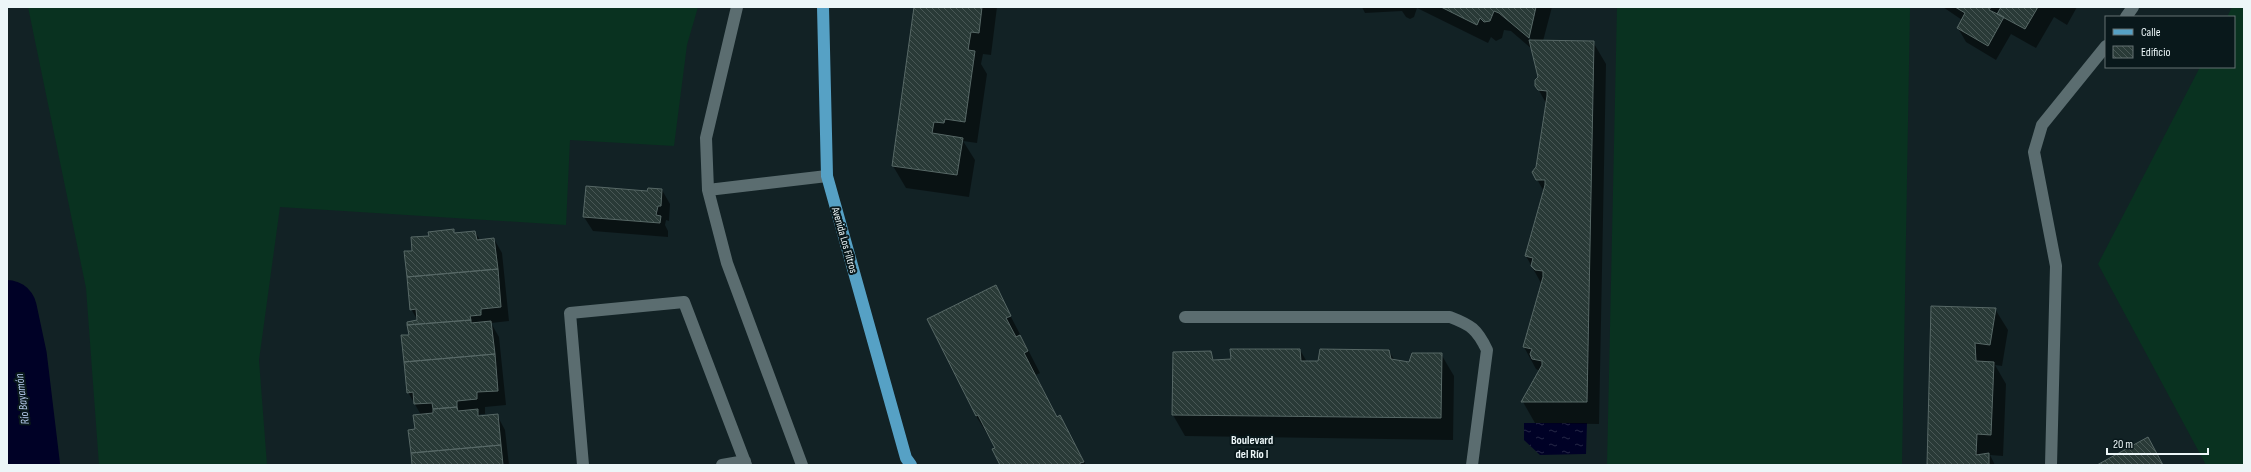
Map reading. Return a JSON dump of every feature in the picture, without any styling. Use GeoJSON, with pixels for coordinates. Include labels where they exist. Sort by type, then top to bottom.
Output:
{"type":"FeatureCollection","features":[{"type":"Feature","properties":{"kind":"main road","name":"Avenida Los Filtros"},"geometry":{"type":"LineString","coordinates":[[823,7],[827,176],[906,458],[911,465]]}},
{"type":"Feature","properties":{"kind":"street"},"geometry":{"type":"LineString","coordinates":[[737,7],[706,138],[708,190],[727,263],[802,465]]}},
{"type":"Feature","properties":{"kind":"street"},"geometry":{"type":"LineString","coordinates":[[2127,16],[2133,7]]}},
{"type":"Feature","properties":{"kind":"street"},"geometry":{"type":"LineString","coordinates":[[2051,465],[2056,266],[2034,152],[2042,125],[2105,47]]}},
{"type":"Feature","properties":{"kind":"street"},"geometry":{"type":"LineString","coordinates":[[708,190],[827,176]]}},
{"type":"Feature","properties":{"kind":"street"},"geometry":{"type":"LineString","coordinates":[[583,465],[570,313],[684,302],[745,463],[722,465]]}},
{"type":"Feature","properties":{"kind":"street"},"geometry":{"type":"LineString","coordinates":[[1185,317],[1450,317],[1469,324],[1480,335],[1487,350],[1472,465]]}},
{"type":"Feature","properties":{"kind":"green space"},"geometry":{"type":"Polygon","coordinates":[[[28,7],[698,7],[687,45],[674,146],[570,140],[566,225],[280,207],[259,360],[267,465],[99,465],[86,288],[28,7]]]}},
{"type":"Feature","properties":{"kind":"green space"},"geometry":{"type":"Polygon","coordinates":[[[1617,7],[1910,7],[1902,465],[1607,465],[1617,7]]]}},
{"type":"Feature","properties":{"kind":"green space"},"geometry":{"type":"Polygon","coordinates":[[[2232,7],[2244,7],[2244,465],[2206,465],[2098,264],[2199,68],[2235,68],[2235,16],[2228,16],[2232,7]]]}},
{"type":"Feature","properties":{"kind":"water"},"geometry":{"type":"Polygon","coordinates":[[[1524,423],[1587,423],[1586,454],[1540,455],[1524,440],[1524,423]]]}},
{"type":"Feature","properties":{"kind":"building"},"geometry":{"type":"Polygon","coordinates":[[[914,7],[982,7],[979,33],[971,32],[968,50],[975,51],[965,122],[945,119],[944,123],[934,122],[932,133],[963,138],[957,175],[892,166],[914,7]]]}},
{"type":"Feature","properties":{"kind":"building"},"geometry":{"type":"Polygon","coordinates":[[[1441,7],[1536,7],[1529,38],[1499,13],[1494,11],[1490,21],[1484,22],[1480,18],[1477,25],[1441,7]]]}},
{"type":"Feature","properties":{"kind":"building"},"geometry":{"type":"Polygon","coordinates":[[[1955,7],[1991,7],[1989,10],[2004,17],[1988,46],[1957,28],[1965,13],[1955,7]]]}},
{"type":"Feature","properties":{"kind":"building"},"geometry":{"type":"Polygon","coordinates":[[[2001,7],[2038,7],[2025,29],[1997,14],[2001,7]]]}},
{"type":"Feature","properties":{"kind":"building"},"geometry":{"type":"Polygon","coordinates":[[[1529,40],[1594,41],[1587,402],[1521,402],[1542,365],[1542,361],[1532,359],[1530,354],[1532,349],[1523,347],[1543,277],[1543,271],[1535,270],[1531,266],[1533,258],[1525,256],[1545,185],[1545,180],[1536,180],[1532,172],[1536,167],[1547,96],[1547,91],[1538,90],[1535,86],[1535,80],[1538,77],[1529,40]]]}},
{"type":"Feature","properties":{"kind":"building"},"geometry":{"type":"Polygon","coordinates":[[[586,186],[647,191],[648,188],[662,189],[661,206],[658,206],[656,215],[661,216],[660,223],[583,217],[586,186]]]}},
{"type":"Feature","properties":{"kind":"building"},"geometry":{"type":"Polygon","coordinates":[[[454,229],[454,233],[475,231],[477,240],[494,238],[498,269],[407,277],[404,251],[412,251],[411,237],[429,236],[428,232],[454,229]]]}},
{"type":"Feature","properties":{"kind":"building"},"geometry":{"type":"Polygon","coordinates":[[[498,269],[501,307],[481,309],[481,315],[470,316],[471,320],[407,325],[407,322],[417,320],[416,309],[410,310],[407,277],[498,269]]]}},
{"type":"Feature","properties":{"kind":"building"},"geometry":{"type":"Polygon","coordinates":[[[996,285],[1011,316],[1006,318],[1016,337],[1020,335],[1028,351],[1024,353],[1057,417],[1060,415],[1084,462],[1080,463],[1080,465],[1000,465],[992,449],[995,448],[978,415],[976,416],[927,319],[996,285]]]}},
{"type":"Feature","properties":{"kind":"building"},"geometry":{"type":"Polygon","coordinates":[[[1931,306],[1996,308],[1990,345],[1975,343],[1976,361],[1994,362],[1991,435],[1977,434],[1976,455],[1989,453],[1989,465],[1927,465],[1931,306]]]}},
{"type":"Feature","properties":{"kind":"building"},"geometry":{"type":"Polygon","coordinates":[[[471,320],[471,323],[491,321],[495,354],[404,362],[401,335],[409,335],[407,325],[471,320]]]}},
{"type":"Feature","properties":{"kind":"building"},"geometry":{"type":"Polygon","coordinates":[[[1230,349],[1300,349],[1301,361],[1318,361],[1320,349],[1389,350],[1391,359],[1409,362],[1412,353],[1442,353],[1441,418],[1172,415],[1173,352],[1211,351],[1213,360],[1231,359],[1230,349]]]}},
{"type":"Feature","properties":{"kind":"building"},"geometry":{"type":"Polygon","coordinates":[[[495,354],[498,391],[477,392],[477,399],[457,401],[457,407],[433,409],[432,403],[414,404],[413,392],[407,393],[404,362],[495,354]]]}},
{"type":"Feature","properties":{"kind":"building"},"geometry":{"type":"Polygon","coordinates":[[[457,407],[458,411],[478,409],[478,416],[498,414],[501,445],[411,453],[408,430],[415,429],[413,415],[433,413],[433,409],[457,407]]]}},
{"type":"Feature","properties":{"kind":"building"},"geometry":{"type":"Polygon","coordinates":[[[2148,437],[2163,465],[2097,465],[2148,437]]]}},
{"type":"Feature","properties":{"kind":"building"},"geometry":{"type":"Polygon","coordinates":[[[501,445],[503,465],[412,465],[411,453],[501,445]]]}},
{"type":"Feature","properties":{"kind":"waterway","name":"Río Bayamón"},"geometry":{"type":"LineString","coordinates":[[7,310],[17,357],[30,465]]}},
{"type":"Feature","properties":{"kind":"district","name":"Boulevard del Río I"},"geometry":{"type":"Point","coordinates":[1252,447]}}]}
